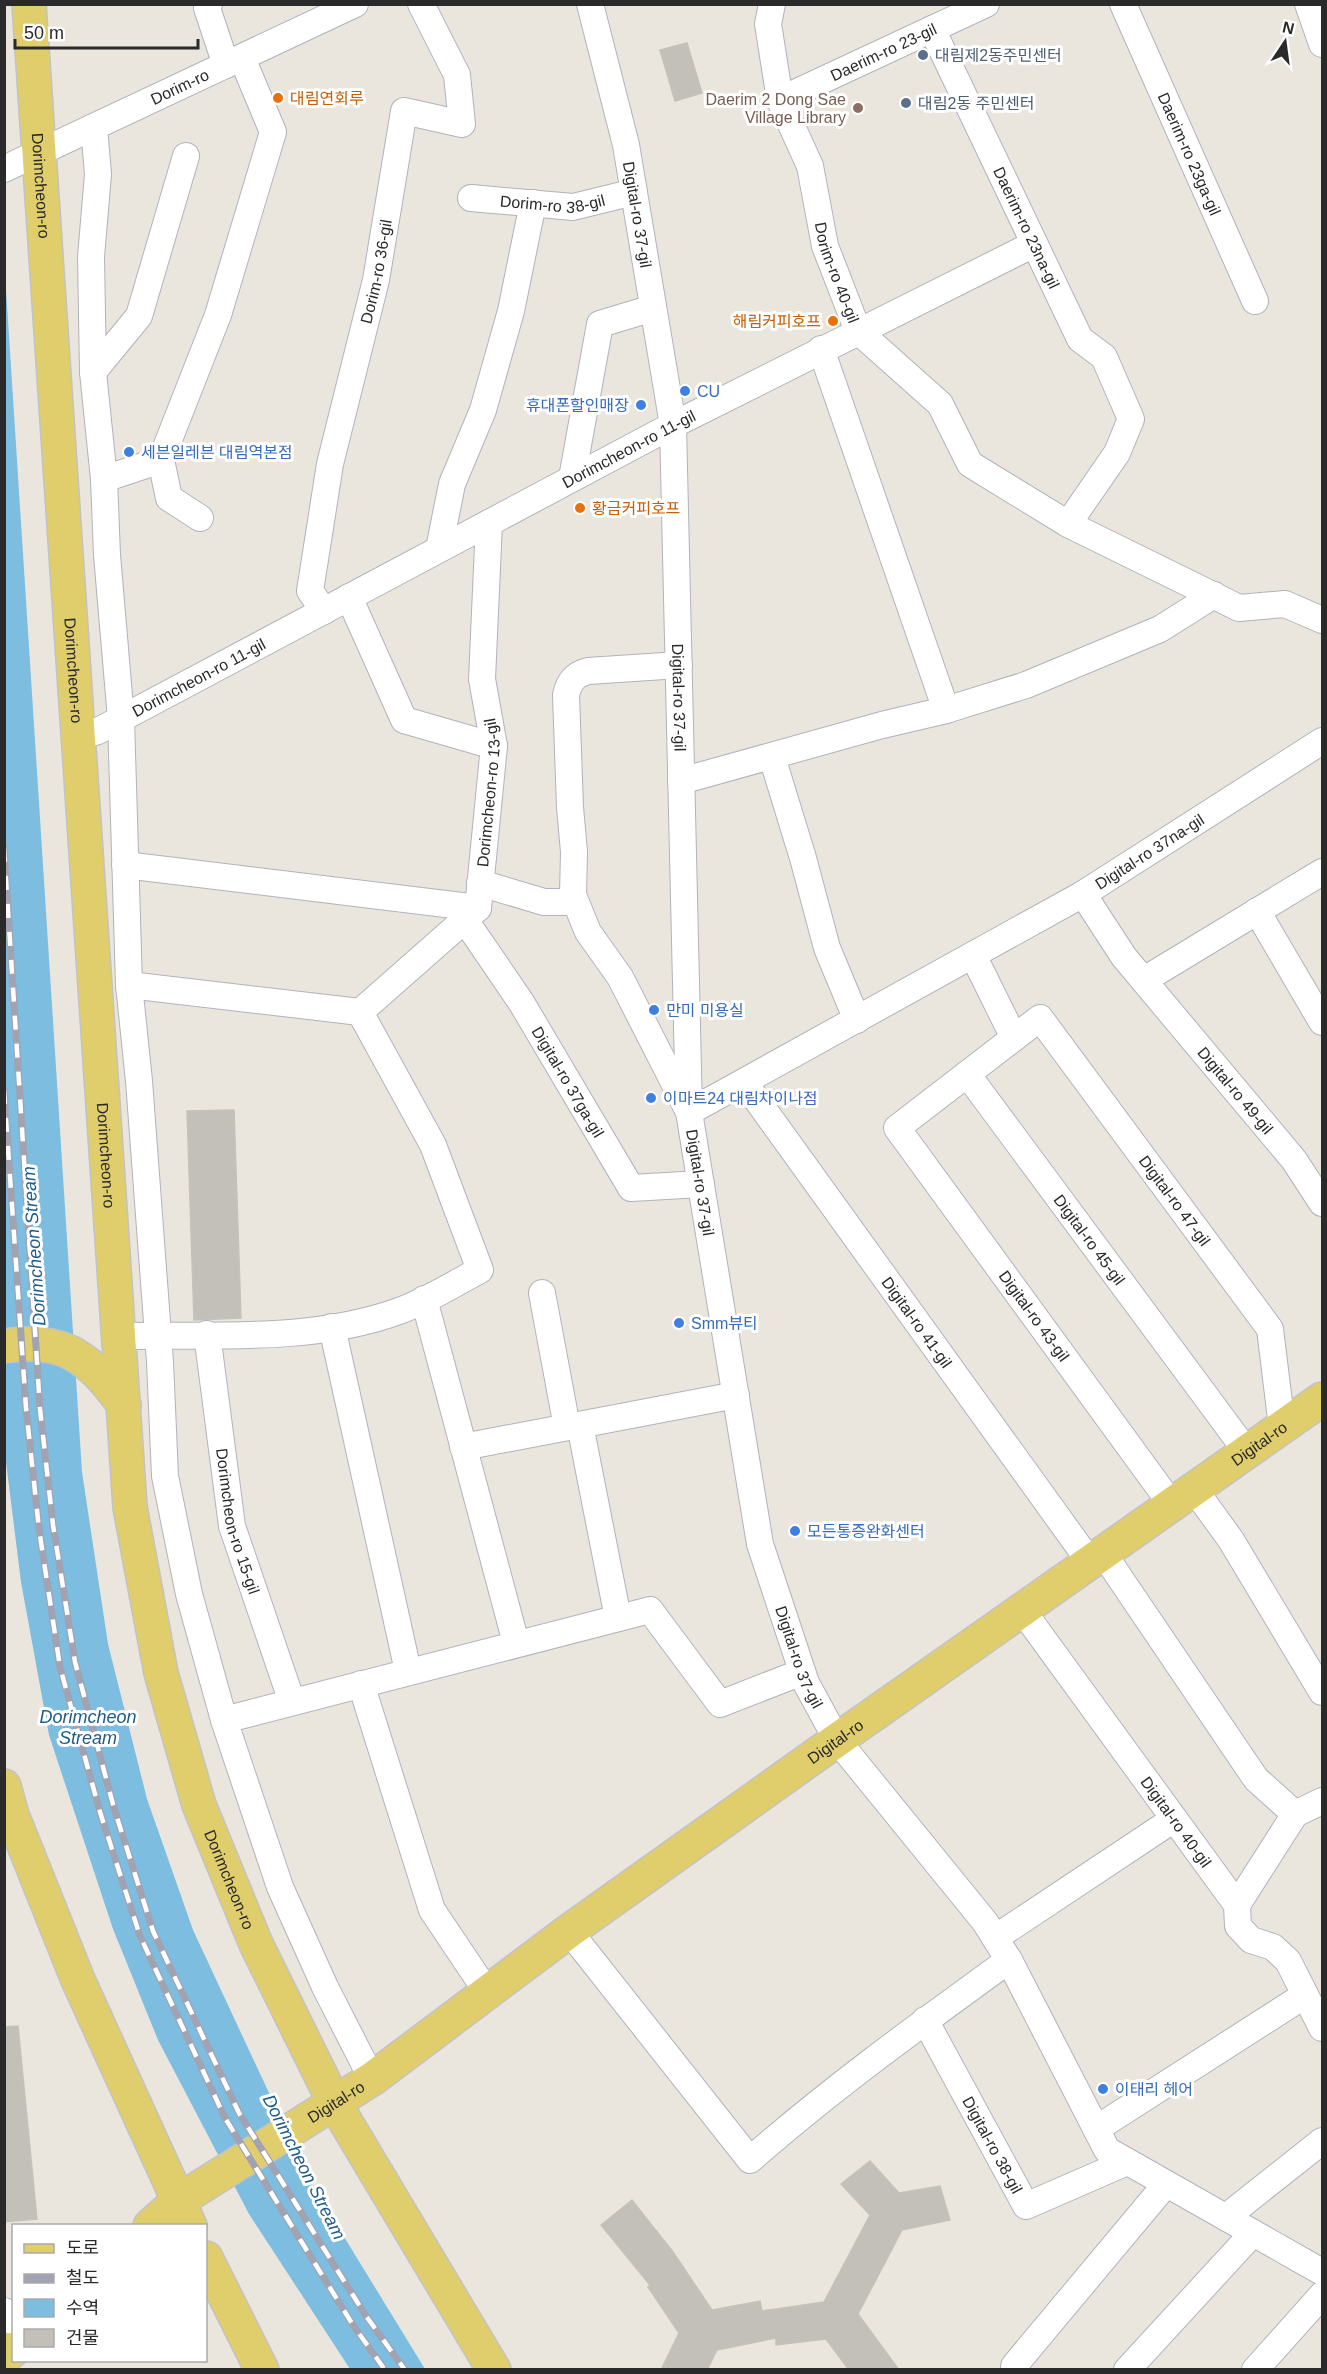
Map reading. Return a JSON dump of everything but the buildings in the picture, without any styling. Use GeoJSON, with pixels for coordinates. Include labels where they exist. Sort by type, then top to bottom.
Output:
{"type":"FeatureCollection","features":[{"type":"Feature","properties":{"kind":"main road","name":"Dorimcheon-ro"},"geometry":{"type":"LineString","coordinates":[[29,4],[19,162],[78,737],[119,1336],[117,1396],[130,1508],[161,1673],[199,1805],[323,2111],[494,2370]]}},
{"type":"Feature","properties":{"kind":"main road"},"geometry":{"type":"LineString","coordinates":[[4,1346],[27,1343],[67,1349],[94,1367],[117,1396]]}},
{"type":"Feature","properties":{"kind":"main road","name":"Digital-ro"},"geometry":{"type":"LineString","coordinates":[[154,2224],[190,2204],[372,2079],[569,1931],[1323,1399]]}},
{"type":"Feature","properties":{"kind":"main road"},"geometry":{"type":"LineString","coordinates":[[4,1786],[12,1815],[78,1980],[190,2204]]}},
{"type":"Feature","properties":{"kind":"main road"},"geometry":{"type":"LineString","coordinates":[[207,2260],[257,2361]]}},
{"type":"Feature","properties":{"kind":"main road"},"geometry":{"type":"LineString","coordinates":[[207,2319],[235,2334],[257,2361]]}},
{"type":"Feature","properties":{"kind":"street"},"geometry":{"type":"LineString","coordinates":[[200,518],[169,498],[161,460],[218,315],[273,132],[207,8],[209,4]]}},
{"type":"Feature","properties":{"kind":"street","name":"Dorim-ro"},"geometry":{"type":"LineString","coordinates":[[19,162],[355,4]]}},
{"type":"Feature","properties":{"kind":"street","name":"Dorim-ro 36-gil"},"geometry":{"type":"LineString","coordinates":[[324,611],[310,591],[330,464],[376,280],[404,111],[462,124],[457,75],[421,4]]}},
{"type":"Feature","properties":{"kind":"street","name":"Digital-ro 37-gil"},"geometry":{"type":"LineString","coordinates":[[590,4],[626,145],[673,425],[689,1112],[760,1544],[806,1683],[837,1740]]}},
{"type":"Feature","properties":{"kind":"street","name":"Dorim-ro 40-gil"},"geometry":{"type":"LineString","coordinates":[[772,4],[768,24],[780,99],[810,166],[825,246],[858,331],[940,404],[970,464],[1068,524],[1239,608],[1285,604],[1323,620]]}},
{"type":"Feature","properties":{"kind":"street","name":"Daerim-ro 23-gil"},"geometry":{"type":"LineString","coordinates":[[780,99],[986,4]]}},
{"type":"Feature","properties":{"kind":"street","name":"Daerim-ro 23ga-gil"},"geometry":{"type":"LineString","coordinates":[[1123,4],[1256,301]]}},
{"type":"Feature","properties":{"kind":"street"},"geometry":{"type":"LineString","coordinates":[[1308,4],[1323,44]]}},
{"type":"Feature","properties":{"kind":"street","name":"Daerim-ro 23na-gil"},"geometry":{"type":"LineString","coordinates":[[933,29],[1080,339],[1104,357],[1131,419],[1117,453],[1068,524]]}},
{"type":"Feature","properties":{"kind":"street"},"geometry":{"type":"LineString","coordinates":[[94,127],[98,174],[91,257],[93,372],[104,479],[107,555],[121,719],[129,985],[139,1082],[158,1335],[165,1476],[189,1593],[224,1719],[280,1887],[372,2079]]}},
{"type":"Feature","properties":{"kind":"street"},"geometry":{"type":"LineString","coordinates":[[93,372],[139,316],[186,156]]}},
{"type":"Feature","properties":{"kind":"street","name":"Dorim-ro 38-gil"},"geometry":{"type":"LineString","coordinates":[[471,198],[573,207],[633,192]]}},
{"type":"Feature","properties":{"kind":"street"},"geometry":{"type":"LineString","coordinates":[[439,549],[452,484],[483,410],[512,311],[533,203]]}},
{"type":"Feature","properties":{"kind":"street","name":"Dorimcheon-ro 11-gil"},"geometry":{"type":"LineString","coordinates":[[78,737],[98,731],[121,719],[673,425],[1034,244]]}},
{"type":"Feature","properties":{"kind":"street"},"geometry":{"type":"LineString","coordinates":[[572,478],[600,324],[653,308]]}},
{"type":"Feature","properties":{"kind":"street"},"geometry":{"type":"LineString","coordinates":[[821,349],[946,710]]}},
{"type":"Feature","properties":{"kind":"street"},"geometry":{"type":"LineString","coordinates":[[104,479],[161,460]]}},
{"type":"Feature","properties":{"kind":"street","name":"Dorimcheon-ro 13-gil"},"geometry":{"type":"LineString","coordinates":[[474,904],[494,746],[482,678],[489,523]]}},
{"type":"Feature","properties":{"kind":"street"},"geometry":{"type":"LineString","coordinates":[[681,781],[882,724],[946,710],[1026,685],[1160,629],[1214,595]]}},
{"type":"Feature","properties":{"kind":"street"},"geometry":{"type":"LineString","coordinates":[[349,597],[404,720],[494,746]]}},
{"type":"Feature","properties":{"kind":"street"},"geometry":{"type":"LineString","coordinates":[[679,665],[588,671],[569,682],[566,695],[575,902],[588,932],[625,986],[689,1112]]}},
{"type":"Feature","properties":{"kind":"street","name":"Digital-ro 37na-gil"},"geometry":{"type":"LineString","coordinates":[[689,1112],[1083,894],[1323,741]]}},
{"type":"Feature","properties":{"kind":"street"},"geometry":{"type":"LineString","coordinates":[[772,757],[803,858],[827,948],[857,1020]]}},
{"type":"Feature","properties":{"kind":"street"},"geometry":{"type":"LineString","coordinates":[[125,865],[474,904],[575,902]]}},
{"type":"Feature","properties":{"kind":"street"},"geometry":{"type":"LineString","coordinates":[[1143,980],[1323,872]]}},
{"type":"Feature","properties":{"kind":"street","name":"Digital-ro 49-gil"},"geometry":{"type":"LineString","coordinates":[[1083,894],[1124,957],[1294,1160],[1323,1203]]}},
{"type":"Feature","properties":{"kind":"street"},"geometry":{"type":"LineString","coordinates":[[360,1012],[474,904]]}},
{"type":"Feature","properties":{"kind":"street","name":"Digital-ro 37ga-gil"},"geometry":{"type":"LineString","coordinates":[[474,904],[521,1002],[631,1188],[701,1184]]}},
{"type":"Feature","properties":{"kind":"street"},"geometry":{"type":"LineString","coordinates":[[1257,911],[1323,1022]]}},
{"type":"Feature","properties":{"kind":"street"},"geometry":{"type":"LineString","coordinates":[[967,1074],[1014,1038],[973,955]]}},
{"type":"Feature","properties":{"kind":"street"},"geometry":{"type":"LineString","coordinates":[[129,985],[360,1012]]}},
{"type":"Feature","properties":{"kind":"street"},"geometry":{"type":"LineString","coordinates":[[119,1336],[292,1333],[332,1326],[399,1311],[480,1270],[433,1145],[360,1012]]}},
{"type":"Feature","properties":{"kind":"street","name":"Digital-ro 47-gil"},"geometry":{"type":"LineString","coordinates":[[1014,1038],[1040,1018],[1270,1329],[1282,1427]]}},
{"type":"Feature","properties":{"kind":"street","name":"Digital-ro 43-gil"},"geometry":{"type":"LineString","coordinates":[[967,1074],[897,1128],[1183,1497]]}},
{"type":"Feature","properties":{"kind":"street","name":"Digital-ro 45-gil"},"geometry":{"type":"LineString","coordinates":[[967,1074],[1247,1452]]}},
{"type":"Feature","properties":{"kind":"street","name":"Digital-ro 41-gil"},"geometry":{"type":"LineString","coordinates":[[744,1082],[1097,1557]]}},
{"type":"Feature","properties":{"kind":"street"},"geometry":{"type":"LineString","coordinates":[[542,1293],[618,1618]]}},
{"type":"Feature","properties":{"kind":"street"},"geometry":{"type":"LineString","coordinates":[[424,1299],[516,1643]]}},
{"type":"Feature","properties":{"kind":"street"},"geometry":{"type":"LineString","coordinates":[[332,1326],[408,1671]]}},
{"type":"Feature","properties":{"kind":"street","name":"Dorimcheon-ro 15-gil"},"geometry":{"type":"LineString","coordinates":[[207,1334],[232,1526],[292,1701]]}},
{"type":"Feature","properties":{"kind":"street"},"geometry":{"type":"LineString","coordinates":[[463,1447],[736,1395]]}},
{"type":"Feature","properties":{"kind":"street"},"geometry":{"type":"LineString","coordinates":[[1183,1497],[1231,1540],[1323,1692]]}},
{"type":"Feature","properties":{"kind":"street"},"geometry":{"type":"LineString","coordinates":[[1097,1557],[1256,1779],[1295,1814]]}},
{"type":"Feature","properties":{"kind":"street"},"geometry":{"type":"LineString","coordinates":[[224,1719],[650,1610],[720,1704],[802,1672]]}},
{"type":"Feature","properties":{"kind":"street","name":"Digital-ro 40-gil"},"geometry":{"type":"LineString","coordinates":[[1023,1610],[1237,1905],[1238,1926],[1251,1940],[1273,1947],[1288,1961],[1323,2028]]}},
{"type":"Feature","properties":{"kind":"street"},"geometry":{"type":"LineString","coordinates":[[361,1684],[432,1910],[487,1992]]}},
{"type":"Feature","properties":{"kind":"street"},"geometry":{"type":"LineString","coordinates":[[837,1740],[985,1922],[1009,1959],[1107,2150],[1323,2272]]}},
{"type":"Feature","properties":{"kind":"street"},"geometry":{"type":"LineString","coordinates":[[1237,1905],[1295,1814],[1323,1801]]}},
{"type":"Feature","properties":{"kind":"street"},"geometry":{"type":"LineString","coordinates":[[995,1938],[1174,1819]]}},
{"type":"Feature","properties":{"kind":"street"},"geometry":{"type":"LineString","coordinates":[[569,1931],[750,2160],[787,2128],[925,2020],[1009,1959]]}},
{"type":"Feature","properties":{"kind":"street"},"geometry":{"type":"LineString","coordinates":[[1096,2129],[1305,1995]]}},
{"type":"Feature","properties":{"kind":"street","name":"Digital-ro 38-gil"},"geometry":{"type":"LineString","coordinates":[[925,2020],[1026,2206],[1127,2162]]}},
{"type":"Feature","properties":{"kind":"street"},"geometry":{"type":"LineString","coordinates":[[1227,2218],[1323,2141]]}},
{"type":"Feature","properties":{"kind":"street"},"geometry":{"type":"LineString","coordinates":[[1017,2370],[1014,2366],[1166,2184]]}},
{"type":"Feature","properties":{"kind":"street"},"geometry":{"type":"LineString","coordinates":[[1127,2370],[1253,2233]]}},
{"type":"Feature","properties":{"kind":"street"},"geometry":{"type":"LineString","coordinates":[[1255,2370],[1323,2295]]}},
{"type":"Feature","properties":{"kind":"water","name":"Dorimcheon Stream"},"geometry":{"type":"Polygon","coordinates":[[[4,258],[82,1472],[108,1644],[147,1799],[193,1930],[311,2183],[425,2369],[350,2369],[249,2214],[158,2040],[113,1929],[49,1735],[21,1582],[4,1446],[4,258]]]}},
{"type":"Feature","properties":{"kind":"railway"},"geometry":{"type":"LineString","coordinates":[[4,848],[40,1409],[53,1525],[75,1662],[114,1808],[153,1931],[239,2113],[366,2316],[405,2370]]}},
{"type":"Feature","properties":{"kind":"railway"},"geometry":{"type":"LineString","coordinates":[[4,1090],[26,1408],[39,1529],[60,1667],[100,1812],[140,1936],[225,2118],[353,2325],[385,2370]]}},
{"type":"Feature","properties":{"kind":"place","name":"대림제2동주민센터"},"geometry":{"type":"Point","coordinates":[923,55]}},
{"type":"Feature","properties":{"kind":"place","name":"대림연회루"},"geometry":{"type":"Point","coordinates":[278,98]}},
{"type":"Feature","properties":{"kind":"place","name":"대림2동 주민센터"},"geometry":{"type":"Point","coordinates":[906,103]}},
{"type":"Feature","properties":{"kind":"place","name":"Daerim 2 Dong Sae Village Library"},"geometry":{"type":"Point","coordinates":[858,108]}},
{"type":"Feature","properties":{"kind":"place","name":"해림커피호프"},"geometry":{"type":"Point","coordinates":[833,321]}},
{"type":"Feature","properties":{"kind":"place","name":"CU"},"geometry":{"type":"Point","coordinates":[685,391]}},
{"type":"Feature","properties":{"kind":"place","name":"휴대폰할인매장"},"geometry":{"type":"Point","coordinates":[641,405]}},
{"type":"Feature","properties":{"kind":"place","name":"세븐일레븐 대림역본점"},"geometry":{"type":"Point","coordinates":[129,452]}},
{"type":"Feature","properties":{"kind":"place","name":"황금커피호프"},"geometry":{"type":"Point","coordinates":[580,508]}},
{"type":"Feature","properties":{"kind":"place","name":"만미 미용실"},"geometry":{"type":"Point","coordinates":[654,1010]}},
{"type":"Feature","properties":{"kind":"place","name":"이마트24 대림차이나점"},"geometry":{"type":"Point","coordinates":[651,1098]}},
{"type":"Feature","properties":{"kind":"place","name":"Smm뷰티"},"geometry":{"type":"Point","coordinates":[679,1323]}},
{"type":"Feature","properties":{"kind":"place","name":"모든통증완화센터"},"geometry":{"type":"Point","coordinates":[795,1531]}},
{"type":"Feature","properties":{"kind":"place","name":"이태리 헤어"},"geometry":{"type":"Point","coordinates":[1103,2089]}}]}
